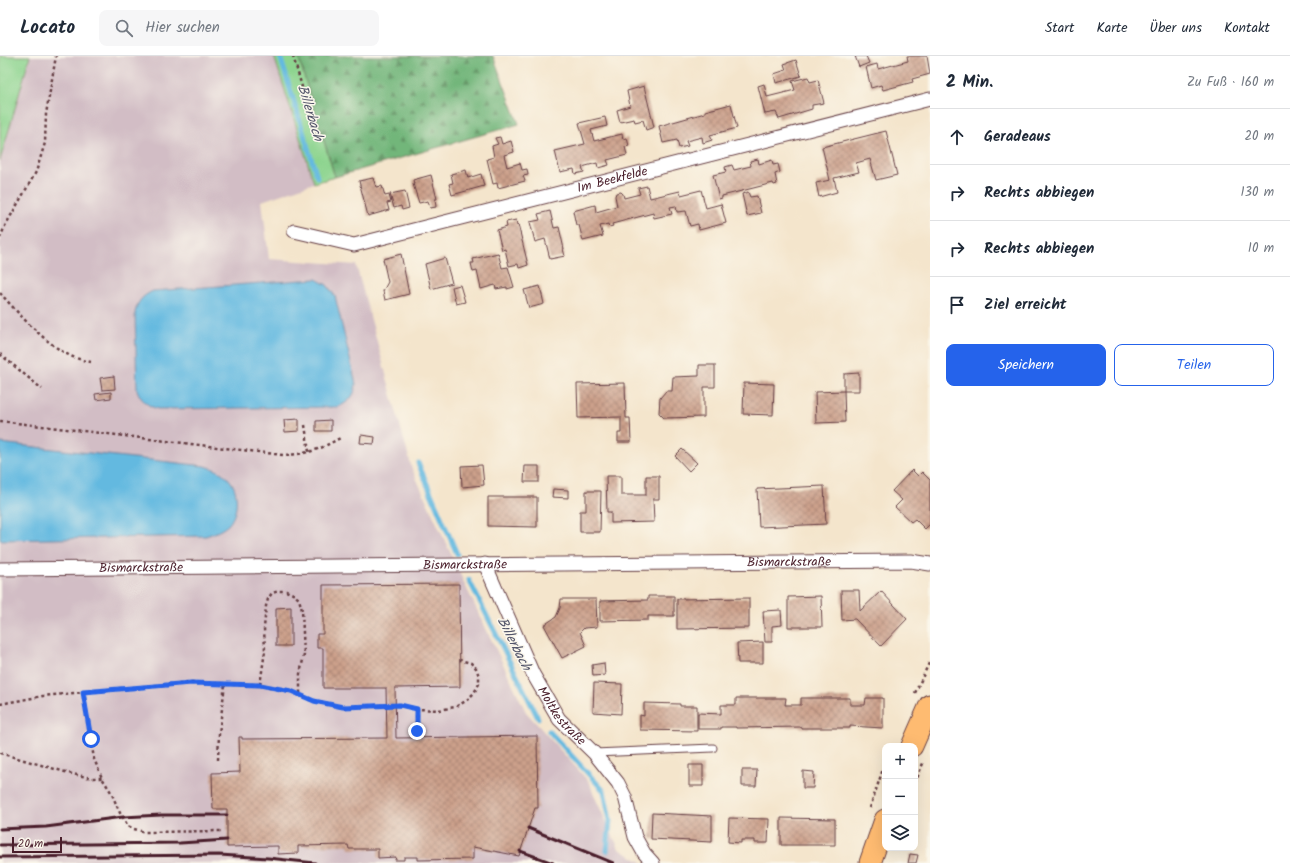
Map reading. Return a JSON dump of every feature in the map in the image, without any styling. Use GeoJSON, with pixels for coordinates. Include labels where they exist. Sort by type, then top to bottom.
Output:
{"type":"FeatureCollection","features":[{"type":"Feature","properties":{"kind":"main road"},"geometry":{"type":"LineString","coordinates":[[918,753],[930,705]]}},
{"type":"Feature","properties":{"kind":"main road"},"geometry":{"type":"LineString","coordinates":[[870,863],[882,829]]}},
{"type":"Feature","properties":{"kind":"street","name":"Im Beekfelde"},"geometry":{"type":"LineString","coordinates":[[294,231],[354,245],[930,99]]}},
{"type":"Feature","properties":{"kind":"street","name":"Bismarckstraße"},"geometry":{"type":"LineString","coordinates":[[0,569],[911,561],[930,564]]}},
{"type":"Feature","properties":{"kind":"street","name":"Moltkestraße"},"geometry":{"type":"LineString","coordinates":[[485,564],[533,674],[559,719],[594,753],[618,784],[625,797],[635,837],[644,853],[653,863]]}},
{"type":"Feature","properties":{"kind":"lane","name":"Moltkestraße"},"geometry":{"type":"LineString","coordinates":[[594,753],[713,748]]}},
{"type":"Feature","properties":{"kind":"path"},"geometry":{"type":"LineString","coordinates":[[0,238],[5,226],[36,172],[45,143],[46,114],[56,56]]}},
{"type":"Feature","properties":{"kind":"path"},"geometry":{"type":"LineString","coordinates":[[293,56],[318,142]]}},
{"type":"Feature","properties":{"kind":"path"},"geometry":{"type":"LineString","coordinates":[[0,293],[26,321],[54,345],[72,356],[91,362]]}},
{"type":"Feature","properties":{"kind":"path"},"geometry":{"type":"LineString","coordinates":[[0,354],[42,389]]}},
{"type":"Feature","properties":{"kind":"path"},"geometry":{"type":"LineString","coordinates":[[0,421],[283,455],[304,454],[322,449],[342,437]]}},
{"type":"Feature","properties":{"kind":"path"},"geometry":{"type":"LineString","coordinates":[[305,424],[309,452]]}},
{"type":"Feature","properties":{"kind":"path"},"geometry":{"type":"LineString","coordinates":[[260,685],[265,651],[264,628],[266,606],[272,593],[286,591],[299,599],[302,610],[304,656],[300,674],[300,695]]}},
{"type":"Feature","properties":{"kind":"path"},"geometry":{"type":"LineString","coordinates":[[0,704],[43,696],[191,683],[260,685],[291,691],[314,701],[343,707],[400,705],[417,709],[439,710],[455,707],[466,702],[474,693],[478,684],[479,676],[476,668],[471,663],[460,660]]}},
{"type":"Feature","properties":{"kind":"path"},"geometry":{"type":"LineString","coordinates":[[218,760],[219,734],[225,684]]}},
{"type":"Feature","properties":{"kind":"path"},"geometry":{"type":"LineString","coordinates":[[83,692],[94,759],[102,778],[111,792],[128,826],[145,832],[222,831]]}},
{"type":"Feature","properties":{"kind":"path"},"geometry":{"type":"LineString","coordinates":[[417,709],[417,731]]}},
{"type":"Feature","properties":{"kind":"path"},"geometry":{"type":"LineString","coordinates":[[0,752],[72,774],[92,778],[102,778]]}},
{"type":"Feature","properties":{"kind":"shaded area"},"geometry":{"type":"Polygon","coordinates":[[[0,56],[274,56],[314,183],[262,201],[269,259],[356,265],[412,469],[466,587],[526,712],[590,783],[593,793],[619,849],[643,863],[0,863],[0,56]]]}},
{"type":"Feature","properties":{"kind":"green space"},"geometry":{"type":"Polygon","coordinates":[[[0,56],[30,56],[0,161],[0,56]]]}},
{"type":"Feature","properties":{"kind":"green space"},"geometry":{"type":"Polygon","coordinates":[[[274,56],[298,56],[335,177],[314,183],[274,56]]]}},
{"type":"Feature","properties":{"kind":"green space"},"geometry":{"type":"Polygon","coordinates":[[[298,56],[493,56],[519,124],[335,177],[298,56]]]}},
{"type":"Feature","properties":{"kind":"water"},"geometry":{"type":"Polygon","coordinates":[[[316,279],[327,285],[335,296],[356,384],[353,395],[345,403],[338,407],[158,409],[145,402],[140,397],[137,390],[135,313],[137,306],[146,295],[153,291],[316,279]]]}},
{"type":"Feature","properties":{"kind":"water"},"geometry":{"type":"Polygon","coordinates":[[[0,443],[205,466],[220,472],[230,480],[236,492],[235,513],[228,525],[206,536],[0,540],[0,443]]]}},
{"type":"Feature","properties":{"kind":"building"},"geometry":{"type":"Polygon","coordinates":[[[855,56],[866,56],[869,63],[859,67],[855,56]]]}},
{"type":"Feature","properties":{"kind":"building"},"geometry":{"type":"Polygon","coordinates":[[[907,56],[927,56],[930,74],[912,79],[913,82],[883,90],[881,85],[871,88],[866,67],[877,64],[878,69],[908,61],[907,56]]]}},
{"type":"Feature","properties":{"kind":"building"},"geometry":{"type":"Polygon","coordinates":[[[796,60],[801,76],[776,83],[774,74],[786,70],[784,64],[796,60]]]}},
{"type":"Feature","properties":{"kind":"building"},"geometry":{"type":"Polygon","coordinates":[[[808,77],[810,82],[818,80],[824,103],[812,105],[812,109],[779,119],[776,112],[765,114],[758,86],[764,84],[767,97],[795,90],[792,81],[808,77]]]}},
{"type":"Feature","properties":{"kind":"building"},"geometry":{"type":"Polygon","coordinates":[[[644,86],[654,127],[646,130],[643,120],[635,122],[634,119],[620,122],[617,110],[630,106],[627,91],[644,86]]]}},
{"type":"Feature","properties":{"kind":"building"},"geometry":{"type":"Polygon","coordinates":[[[731,104],[737,128],[710,135],[712,140],[703,143],[702,137],[686,141],[688,146],[679,148],[677,140],[663,143],[659,126],[731,104]]]}},
{"type":"Feature","properties":{"kind":"building"},"geometry":{"type":"Polygon","coordinates":[[[605,117],[607,126],[591,130],[594,141],[622,134],[623,139],[627,138],[629,146],[625,147],[627,155],[607,160],[609,165],[598,168],[597,163],[582,167],[584,172],[575,174],[574,169],[560,172],[555,151],[585,144],[579,123],[605,117]]]}},
{"type":"Feature","properties":{"kind":"building"},"geometry":{"type":"Polygon","coordinates":[[[886,131],[897,175],[876,180],[870,159],[856,163],[859,172],[834,178],[837,192],[819,197],[816,183],[830,180],[822,147],[886,131]]]}},
{"type":"Feature","properties":{"kind":"building"},"geometry":{"type":"Polygon","coordinates":[[[500,137],[502,144],[511,141],[514,152],[504,155],[507,167],[520,163],[522,170],[527,169],[528,175],[523,176],[525,181],[498,188],[497,183],[493,184],[487,159],[494,157],[492,146],[498,144],[495,138],[500,137]]]}},
{"type":"Feature","properties":{"kind":"building"},"geometry":{"type":"Polygon","coordinates":[[[758,159],[759,164],[772,160],[773,165],[778,164],[780,172],[775,174],[777,184],[774,185],[773,183],[722,196],[722,198],[719,199],[713,175],[726,172],[725,167],[732,165],[734,170],[751,166],[750,161],[758,159]]]}},
{"type":"Feature","properties":{"kind":"building"},"geometry":{"type":"Polygon","coordinates":[[[466,170],[468,178],[481,174],[484,186],[452,195],[449,184],[453,183],[451,174],[466,170]]]}},
{"type":"Feature","properties":{"kind":"building"},"geometry":{"type":"Polygon","coordinates":[[[431,175],[437,199],[435,199],[436,207],[430,208],[428,201],[419,203],[413,180],[431,175]]]}},
{"type":"Feature","properties":{"kind":"building"},"geometry":{"type":"Polygon","coordinates":[[[373,178],[376,187],[382,186],[385,196],[389,195],[391,202],[387,203],[389,210],[368,216],[359,181],[373,178]]]}},
{"type":"Feature","properties":{"kind":"building"},"geometry":{"type":"Polygon","coordinates":[[[647,186],[650,198],[680,191],[681,195],[701,190],[706,208],[721,204],[726,223],[699,230],[698,224],[690,226],[686,211],[677,212],[676,206],[670,207],[672,214],[654,218],[653,213],[612,224],[613,226],[609,227],[608,224],[600,226],[603,236],[583,241],[579,225],[576,225],[573,211],[595,205],[596,212],[617,206],[615,196],[616,193],[621,192],[624,198],[640,194],[638,188],[647,186]]]}},
{"type":"Feature","properties":{"kind":"building"},"geometry":{"type":"Polygon","coordinates":[[[405,191],[409,208],[402,210],[401,206],[394,208],[390,194],[405,191]]]}},
{"type":"Feature","properties":{"kind":"building"},"geometry":{"type":"Polygon","coordinates":[[[748,192],[750,197],[757,196],[761,213],[747,216],[742,194],[748,192]]]}},
{"type":"Feature","properties":{"kind":"building"},"geometry":{"type":"Polygon","coordinates":[[[550,211],[554,228],[559,227],[565,256],[550,259],[545,239],[535,242],[530,222],[540,220],[538,214],[550,211]]]}},
{"type":"Feature","properties":{"kind":"building"},"geometry":{"type":"Polygon","coordinates":[[[516,220],[528,265],[519,268],[518,264],[509,266],[505,249],[502,250],[497,230],[507,227],[506,222],[516,220]]]}},
{"type":"Feature","properties":{"kind":"building"},"geometry":{"type":"Polygon","coordinates":[[[498,253],[502,268],[508,267],[514,287],[507,289],[507,287],[496,289],[495,285],[481,289],[477,271],[473,272],[471,263],[474,263],[473,259],[498,253]]]}},
{"type":"Feature","properties":{"kind":"building"},"geometry":{"type":"Polygon","coordinates":[[[401,254],[409,294],[385,300],[383,291],[388,282],[383,259],[401,254]]]}},
{"type":"Feature","properties":{"kind":"building"},"geometry":{"type":"Polygon","coordinates":[[[445,258],[452,283],[431,289],[425,264],[445,258]]]}},
{"type":"Feature","properties":{"kind":"building"},"geometry":{"type":"Polygon","coordinates":[[[460,285],[465,302],[456,304],[452,287],[460,285]]]}},
{"type":"Feature","properties":{"kind":"building"},"geometry":{"type":"Polygon","coordinates":[[[540,286],[544,304],[529,308],[524,290],[540,286]]]}},
{"type":"Feature","properties":{"kind":"building"},"geometry":{"type":"Polygon","coordinates":[[[699,365],[715,365],[715,387],[704,387],[704,417],[664,418],[659,413],[660,398],[666,391],[672,391],[673,377],[699,376],[699,365]]]}},
{"type":"Feature","properties":{"kind":"building"},"geometry":{"type":"Polygon","coordinates":[[[859,373],[859,391],[844,391],[844,374],[859,373]]]}},
{"type":"Feature","properties":{"kind":"building"},"geometry":{"type":"Polygon","coordinates":[[[114,376],[115,389],[102,390],[100,378],[114,376]]]}},
{"type":"Feature","properties":{"kind":"building"},"geometry":{"type":"Polygon","coordinates":[[[625,383],[626,418],[630,418],[631,442],[618,442],[618,433],[621,433],[621,417],[578,418],[577,384],[625,383]]]}},
{"type":"Feature","properties":{"kind":"building"},"geometry":{"type":"Polygon","coordinates":[[[744,383],[774,384],[773,415],[743,414],[744,383]]]}},
{"type":"Feature","properties":{"kind":"building"},"geometry":{"type":"Polygon","coordinates":[[[844,391],[845,422],[816,423],[815,392],[844,391]]]}},
{"type":"Feature","properties":{"kind":"building"},"geometry":{"type":"Polygon","coordinates":[[[111,392],[111,398],[96,400],[95,394],[111,392]]]}},
{"type":"Feature","properties":{"kind":"building"},"geometry":{"type":"Polygon","coordinates":[[[299,419],[299,431],[285,432],[284,420],[299,419]]]}},
{"type":"Feature","properties":{"kind":"building"},"geometry":{"type":"Polygon","coordinates":[[[331,420],[331,431],[316,431],[316,421],[331,420]]]}},
{"type":"Feature","properties":{"kind":"building"},"geometry":{"type":"Polygon","coordinates":[[[361,435],[375,437],[374,444],[360,443],[361,435]]]}},
{"type":"Feature","properties":{"kind":"building"},"geometry":{"type":"Polygon","coordinates":[[[682,449],[697,463],[689,471],[675,456],[682,449]]]}},
{"type":"Feature","properties":{"kind":"building"},"geometry":{"type":"Polygon","coordinates":[[[482,465],[484,485],[462,487],[461,466],[482,465]]]}},
{"type":"Feature","properties":{"kind":"building"},"geometry":{"type":"Polygon","coordinates":[[[525,466],[539,466],[539,482],[524,482],[525,466]]]}},
{"type":"Feature","properties":{"kind":"building"},"geometry":{"type":"Polygon","coordinates":[[[912,470],[918,476],[922,472],[930,480],[930,524],[925,529],[915,519],[911,522],[895,507],[902,500],[892,491],[912,470]]]}},
{"type":"Feature","properties":{"kind":"building"},"geometry":{"type":"Polygon","coordinates":[[[606,476],[621,476],[621,495],[646,495],[646,476],[659,476],[659,499],[653,499],[654,522],[611,523],[611,512],[607,512],[606,476]]]}},
{"type":"Feature","properties":{"kind":"building"},"geometry":{"type":"Polygon","coordinates":[[[824,486],[826,524],[759,527],[757,489],[824,486]]]}},
{"type":"Feature","properties":{"kind":"building"},"geometry":{"type":"Polygon","coordinates":[[[553,489],[568,490],[568,498],[552,497],[553,489]]]}},
{"type":"Feature","properties":{"kind":"building"},"geometry":{"type":"Polygon","coordinates":[[[586,491],[601,491],[600,532],[580,532],[580,511],[586,511],[586,491]]]}},
{"type":"Feature","properties":{"kind":"building"},"geometry":{"type":"Polygon","coordinates":[[[488,497],[537,497],[537,527],[488,526],[488,497]]]}},
{"type":"Feature","properties":{"kind":"building"},"geometry":{"type":"Polygon","coordinates":[[[459,584],[460,687],[395,688],[396,738],[537,736],[538,808],[535,808],[519,856],[473,847],[473,859],[418,860],[418,857],[404,857],[404,860],[395,860],[396,857],[378,858],[378,849],[349,849],[348,845],[298,846],[298,853],[278,854],[278,846],[227,847],[227,809],[213,809],[212,773],[240,772],[239,737],[242,737],[242,739],[387,738],[386,688],[323,688],[323,648],[317,648],[317,634],[323,634],[323,585],[459,584]]]}},
{"type":"Feature","properties":{"kind":"building"},"geometry":{"type":"Polygon","coordinates":[[[841,590],[859,590],[860,611],[881,591],[907,619],[881,646],[855,619],[842,620],[841,590]]]}},
{"type":"Feature","properties":{"kind":"building"},"geometry":{"type":"Polygon","coordinates":[[[648,596],[674,596],[674,616],[648,616],[648,620],[600,621],[600,601],[648,600],[648,596]]]}},
{"type":"Feature","properties":{"kind":"building"},"geometry":{"type":"Polygon","coordinates":[[[821,596],[822,627],[788,627],[788,597],[821,596]]]}},
{"type":"Feature","properties":{"kind":"building"},"geometry":{"type":"Polygon","coordinates":[[[749,598],[749,628],[677,629],[677,599],[749,598]]]}},
{"type":"Feature","properties":{"kind":"building"},"geometry":{"type":"Polygon","coordinates":[[[561,599],[596,599],[597,627],[584,628],[580,632],[586,646],[562,658],[544,625],[556,617],[560,608],[561,599]]]}},
{"type":"Feature","properties":{"kind":"building"},"geometry":{"type":"Polygon","coordinates":[[[291,607],[291,646],[276,646],[276,608],[291,607]]]}},
{"type":"Feature","properties":{"kind":"building"},"geometry":{"type":"Polygon","coordinates":[[[781,610],[782,625],[772,626],[772,642],[765,642],[763,611],[781,610]]]}},
{"type":"Feature","properties":{"kind":"building"},"geometry":{"type":"Polygon","coordinates":[[[763,642],[763,663],[738,663],[737,643],[763,642]]]}},
{"type":"Feature","properties":{"kind":"building"},"geometry":{"type":"Polygon","coordinates":[[[604,663],[605,675],[593,676],[592,665],[604,663]]]}},
{"type":"Feature","properties":{"kind":"building"},"geometry":{"type":"Polygon","coordinates":[[[594,683],[622,684],[621,714],[593,712],[594,683]]]}},
{"type":"Feature","properties":{"kind":"building"},"geometry":{"type":"Polygon","coordinates":[[[736,698],[786,698],[785,705],[801,705],[801,698],[850,698],[850,705],[865,705],[866,698],[883,698],[883,728],[850,726],[850,728],[721,727],[721,729],[698,729],[698,713],[721,714],[721,705],[736,705],[736,698]]]}},
{"type":"Feature","properties":{"kind":"building"},"geometry":{"type":"Polygon","coordinates":[[[644,703],[697,706],[697,731],[640,730],[640,715],[644,716],[644,703]]]}},
{"type":"Feature","properties":{"kind":"building"},"geometry":{"type":"Polygon","coordinates":[[[689,765],[703,765],[703,786],[689,786],[689,765]]]}},
{"type":"Feature","properties":{"kind":"building"},"geometry":{"type":"Polygon","coordinates":[[[742,770],[757,770],[756,786],[742,786],[742,770]]]}},
{"type":"Feature","properties":{"kind":"building"},"geometry":{"type":"Polygon","coordinates":[[[803,771],[814,772],[813,788],[803,788],[803,771]]]}},
{"type":"Feature","properties":{"kind":"building"},"geometry":{"type":"Polygon","coordinates":[[[652,813],[712,816],[712,842],[651,839],[652,813]]]}},
{"type":"Feature","properties":{"kind":"building"},"geometry":{"type":"Polygon","coordinates":[[[729,818],[769,819],[768,843],[755,843],[755,840],[741,840],[741,843],[728,842],[729,818]]]}},
{"type":"Feature","properties":{"kind":"building"},"geometry":{"type":"Polygon","coordinates":[[[781,818],[835,819],[835,845],[781,845],[781,818]]]}},
{"type":"Feature","properties":{"kind":"building"},"geometry":{"type":"Polygon","coordinates":[[[910,854],[918,855],[916,863],[908,863],[910,854]]]}},
{"type":"Feature","properties":{"kind":"waterway","name":"Billerbach"},"geometry":{"type":"LineString","coordinates":[[280,56],[317,177]]}},
{"type":"Feature","properties":{"kind":"waterway","name":"Billerbach"},"geometry":{"type":"LineString","coordinates":[[418,463],[457,554]]}},
{"type":"Feature","properties":{"kind":"waterway","name":"Billerbach"},"geometry":{"type":"LineString","coordinates":[[469,580],[538,718]]}},
{"type":"Feature","properties":{"kind":"waterway","name":"Billerbach"},"geometry":{"type":"LineString","coordinates":[[549,731],[604,791],[610,820],[607,851]]}},
{"type":"Feature","properties":{"kind":"railway"},"geometry":{"type":"LineString","coordinates":[[0,829],[46,827],[123,817],[161,815],[227,815]]}},
{"type":"Feature","properties":{"kind":"railway"},"geometry":{"type":"LineString","coordinates":[[528,828],[613,863]]}},
{"type":"Feature","properties":{"kind":"railway"},"geometry":{"type":"LineString","coordinates":[[0,845],[180,843],[227,840]]}},
{"type":"Feature","properties":{"kind":"railway"},"geometry":{"type":"LineString","coordinates":[[520,851],[553,863]]}},
{"type":"Feature","properties":{"kind":"railway"},"geometry":{"type":"LineString","coordinates":[[0,857],[219,855],[315,863]]}},
{"type":"Feature","properties":{"kind":"route"},"geometry":{"type":"LineString","coordinates":[[91,739],[83,692],[191,683],[260,685],[291,691],[314,701],[343,707],[400,705],[417,709],[417,731]]}}]}
